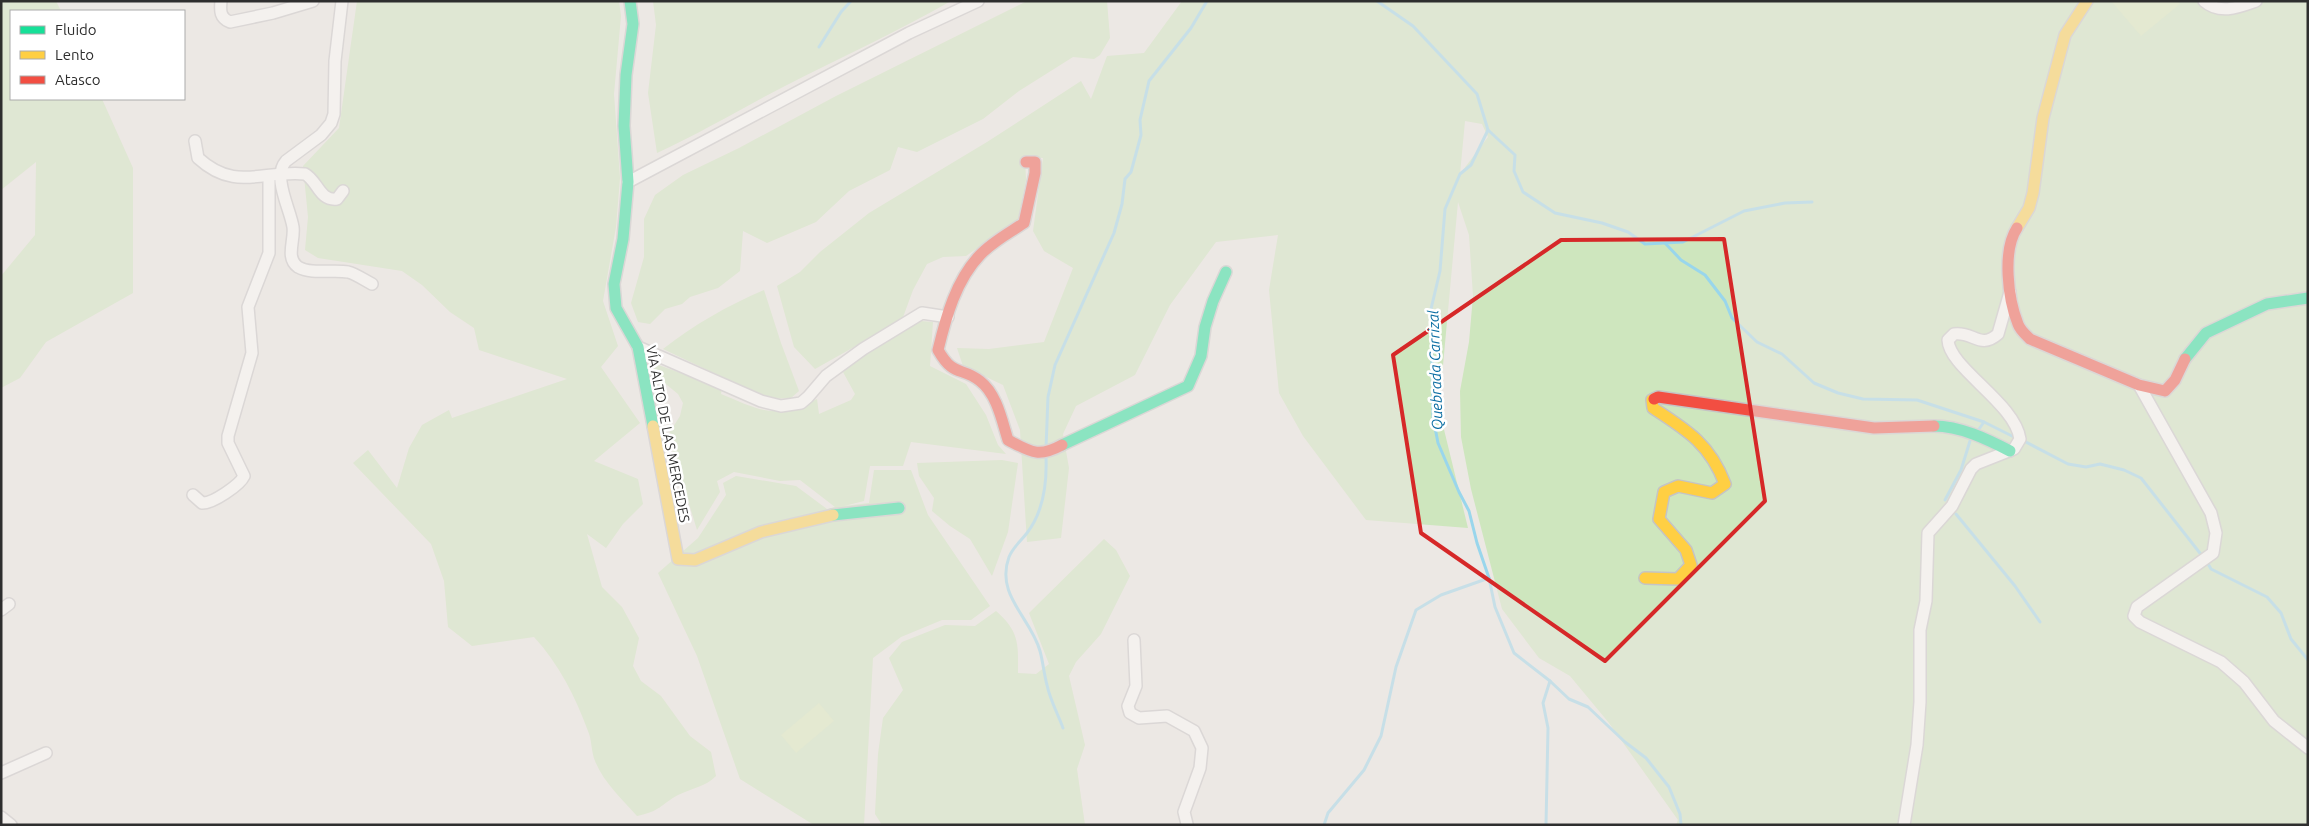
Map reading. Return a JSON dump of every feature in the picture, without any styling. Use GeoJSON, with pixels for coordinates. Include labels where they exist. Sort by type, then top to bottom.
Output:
{"type":"FeatureCollection","features":[{"type":"Feature","properties":{"kind":"street"},"geometry":{"type":"LineString","coordinates":[[221,1],[220,12],[224,20],[230,22],[273,13],[313,1]]}},
{"type":"Feature","properties":{"kind":"street"},"geometry":{"type":"LineString","coordinates":[[193,495],[202,503],[210,503],[240,482],[244,476],[228,443],[228,436],[252,353],[248,307],[269,253],[274,176],[286,161],[327,130],[331,123],[334,114],[335,62],[342,1]]}},
{"type":"Feature","properties":{"kind":"street","name":"VÍA ALTO DE LAS MERCEDES"},"geometry":{"type":"LineString","coordinates":[[630,1],[633,24],[626,74],[624,126],[628,182],[623,239],[614,284],[616,308],[638,347],[678,559],[695,560],[761,532],[828,516],[899,508]]}},
{"type":"Feature","properties":{"kind":"street"},"geometry":{"type":"LineString","coordinates":[[628,182],[909,33],[978,1]]}},
{"type":"Feature","properties":{"kind":"street"},"geometry":{"type":"LineString","coordinates":[[2087,1],[2065,35],[2043,118],[2033,193],[2028,208],[2012,235],[2008,269],[2010,292],[2018,326],[2030,339],[2139,385],[2165,391],[2175,380],[2186,356],[2206,333],[2267,304],[2308,298]]}},
{"type":"Feature","properties":{"kind":"street"},"geometry":{"type":"LineString","coordinates":[[2204,1],[2209,6],[2231,10],[2256,1]]}},
{"type":"Feature","properties":{"kind":"street"},"geometry":{"type":"LineString","coordinates":[[195,142],[198,158],[218,173],[231,178],[302,174],[308,175],[320,192],[331,200],[337,199],[344,191]]}},
{"type":"Feature","properties":{"kind":"street"},"geometry":{"type":"LineString","coordinates":[[1026,162],[1035,162],[1035,173],[1024,223],[981,254],[956,291],[938,350],[945,364],[954,372],[972,376],[986,386],[1008,440],[1030,451],[1048,453],[1082,434],[1188,386],[1201,356],[1205,327],[1213,301],[1226,272]]}},
{"type":"Feature","properties":{"kind":"street"},"geometry":{"type":"LineString","coordinates":[[274,176],[293,227],[294,240],[291,251],[294,263],[303,269],[349,272],[372,284]]}},
{"type":"Feature","properties":{"kind":"street"},"geometry":{"type":"LineString","coordinates":[[1904,825],[1917,745],[1920,702],[1920,630],[1926,602],[1928,533],[1952,506],[1971,469],[1980,462],[2010,451],[2018,444],[2020,438],[2016,426],[1982,384],[1956,360],[1949,349],[1948,340],[1954,334],[1959,333],[1980,341],[1993,339],[1998,334],[2010,292]]}},
{"type":"Feature","properties":{"kind":"street"},"geometry":{"type":"LineString","coordinates":[[638,347],[774,405],[792,405],[800,403],[808,397],[826,376],[863,349],[922,313],[948,317]]}},
{"type":"Feature","properties":{"kind":"street"},"geometry":{"type":"LineString","coordinates":[[2139,385],[2211,513],[2216,533],[2213,553],[2137,607],[2134,616],[2140,622],[2221,662],[2244,682],[2274,721],[2308,748]]}},
{"type":"Feature","properties":{"kind":"street"},"geometry":{"type":"LineString","coordinates":[[1645,578],[1678,579],[1691,565],[1686,550],[1659,519],[1664,492],[1678,486],[1712,493],[1725,484],[1719,464],[1700,438],[1653,408],[1652,400],[1658,397],[1874,428],[1947,426],[1991,441],[2010,451]]}},
{"type":"Feature","properties":{"kind":"street"},"geometry":{"type":"LineString","coordinates":[[1134,640],[1136,686],[1128,706],[1130,713],[1139,718],[1166,716],[1194,731],[1202,748],[1200,768],[1184,812],[1187,824]]}},
{"type":"Feature","properties":{"kind":"street"},"geometry":{"type":"LineString","coordinates":[[1,773],[46,753]]}},
{"type":"Feature","properties":{"kind":"street"},"geometry":{"type":"LineString","coordinates":[[1,817],[10,825]]}},
{"type":"Feature","properties":{"kind":"highlighted area"},"geometry":{"type":"Polygon","coordinates":[[[1724,239],[1765,501],[1605,661],[1421,533],[1393,355],[1561,240],[1724,239]]]}},
{"type":"Feature","properties":{"kind":"green space"},"geometry":{"type":"Polygon","coordinates":[[[1,1],[56,1],[60,10],[10,10],[10,100],[102,100],[133,168],[133,293],[46,342],[20,378],[1,388],[1,276],[35,235],[36,162],[1,190],[1,1]]]}},
{"type":"Feature","properties":{"kind":"green space"},"geometry":{"type":"Polygon","coordinates":[[[357,1],[619,1],[621,16],[614,94],[620,178],[616,227],[603,301],[618,346],[601,367],[640,423],[594,461],[638,479],[643,504],[623,524],[606,548],[587,534],[602,587],[622,607],[639,638],[633,666],[641,681],[661,696],[690,736],[711,752],[716,776],[703,785],[678,795],[651,812],[637,816],[603,776],[595,761],[589,734],[572,693],[559,669],[534,637],[472,646],[448,627],[444,581],[431,544],[353,463],[368,450],[397,488],[409,448],[422,425],[449,410],[452,418],[567,379],[479,350],[474,328],[450,312],[422,285],[402,271],[318,258],[305,250],[308,217],[303,166],[339,128],[357,1]]]}},
{"type":"Feature","properties":{"kind":"green space"},"geometry":{"type":"Polygon","coordinates":[[[653,1],[951,1],[657,153],[648,93],[656,25],[653,1]]]}},
{"type":"Feature","properties":{"kind":"green space"},"geometry":{"type":"Polygon","coordinates":[[[1027,1],[1107,1],[1110,38],[1100,55],[1094,59],[1073,57],[1019,91],[983,119],[917,152],[898,147],[890,170],[849,191],[816,222],[767,243],[743,231],[740,271],[718,288],[690,297],[682,304],[665,309],[650,324],[638,322],[631,303],[644,257],[644,219],[655,195],[683,175],[1027,1]]]}},
{"type":"Feature","properties":{"kind":"green space"},"geometry":{"type":"Polygon","coordinates":[[[1182,1],[2308,1],[2308,825],[1676,825],[1678,820],[1609,723],[1570,676],[1539,658],[1502,609],[1471,489],[1461,437],[1460,391],[1469,342],[1473,296],[1469,235],[1458,202],[1439,409],[1468,528],[1366,520],[1303,436],[1279,393],[1269,290],[1278,235],[1216,242],[1170,305],[1135,375],[1076,406],[1063,434],[1069,468],[1061,538],[1027,542],[1020,430],[1003,385],[963,366],[957,348],[989,349],[1044,342],[1073,268],[1044,251],[1033,231],[1043,158],[1025,157],[1026,180],[1018,220],[966,256],[943,257],[927,264],[913,290],[902,320],[815,369],[794,347],[777,286],[800,272],[820,252],[869,213],[987,142],[1081,81],[1091,99],[1107,56],[1144,53],[1182,1]],[[1465,121],[1460,174],[1488,137],[1482,124],[1465,121]]]}},
{"type":"Feature","properties":{"kind":"green space"},"geometry":{"type":"Polygon","coordinates":[[[2111,1],[2178,1],[2180,4],[2141,36],[2111,1]]]}},
{"type":"Feature","properties":{"kind":"green space"},"geometry":{"type":"Polygon","coordinates":[[[764,290],[799,391],[791,398],[769,399],[663,349],[687,331],[712,316],[764,290]]]}},
{"type":"Feature","properties":{"kind":"green space"},"geometry":{"type":"Polygon","coordinates":[[[921,321],[933,322],[930,366],[966,384],[986,415],[998,445],[1006,454],[911,442],[903,466],[870,466],[864,501],[844,506],[869,503],[874,470],[911,470],[928,515],[990,606],[971,620],[942,620],[901,637],[873,658],[864,825],[814,825],[740,779],[697,656],[658,573],[698,538],[726,495],[723,483],[736,476],[796,486],[827,509],[835,507],[800,480],[780,481],[734,472],[717,481],[720,492],[697,530],[668,435],[680,416],[683,403],[678,394],[656,376],[653,363],[722,388],[721,394],[758,409],[779,411],[802,406],[817,399],[819,414],[851,400],[855,394],[843,372],[866,353],[921,321]]]}},
{"type":"Feature","properties":{"kind":"green space"},"geometry":{"type":"Polygon","coordinates":[[[1002,460],[1018,463],[1008,532],[992,576],[970,539],[932,511],[934,498],[919,476],[917,463],[1002,460]]]}},
{"type":"Feature","properties":{"kind":"green space"},"geometry":{"type":"Polygon","coordinates":[[[1104,539],[1116,550],[1130,576],[1101,634],[1076,662],[1069,676],[1085,745],[1077,769],[1085,825],[882,825],[875,814],[878,754],[883,718],[903,690],[889,658],[902,642],[945,625],[975,626],[996,611],[1010,625],[1014,632],[1018,654],[1018,673],[1036,674],[1049,664],[1029,613],[1104,539]]]}},
{"type":"Feature","properties":{"kind":"green space"},"geometry":{"type":"Polygon","coordinates":[[[819,703],[834,721],[796,753],[781,735],[819,703]]]}},
{"type":"Feature","properties":{"kind":"waterway"},"geometry":{"type":"LineString","coordinates":[[819,47],[841,12],[851,1]]}},
{"type":"Feature","properties":{"kind":"waterway"},"geometry":{"type":"LineString","coordinates":[[1046,448],[1048,397],[1055,365],[1114,233],[1122,204],[1125,179],[1131,172],[1141,135],[1140,120],[1149,81],[1191,28],[1207,1]]}},
{"type":"Feature","properties":{"kind":"waterway","name":"Quebrada Carrizal"},"geometry":{"type":"LineString","coordinates":[[1377,1],[1413,26],[1477,94],[1488,130],[1471,165],[1460,174],[1445,209],[1440,271],[1431,309],[1433,417],[1438,443],[1469,511],[1489,578],[1495,607],[1514,653],[1550,681],[1569,699],[1588,707],[1625,742],[1646,758],[1669,787],[1680,814],[1681,825]]}},
{"type":"Feature","properties":{"kind":"waterway"},"geometry":{"type":"LineString","coordinates":[[1488,130],[1515,155],[1514,171],[1523,192],[1555,213],[1602,223],[1628,232],[1645,244],[1683,242],[1744,211],[1785,203],[1812,202]]}},
{"type":"Feature","properties":{"kind":"waterway"},"geometry":{"type":"LineString","coordinates":[[1665,243],[1681,260],[1705,275],[1725,301],[1732,318],[1757,342],[1782,354],[1814,383],[1838,393],[1863,399],[1917,400],[1984,422],[2016,438]]}},
{"type":"Feature","properties":{"kind":"waterway"},"geometry":{"type":"LineString","coordinates":[[1979,429],[1984,422]]}},
{"type":"Feature","properties":{"kind":"waterway"},"geometry":{"type":"LineString","coordinates":[[2022,440],[2068,464],[2086,467],[2100,464],[2124,470],[2141,478],[2203,557]]}},
{"type":"Feature","properties":{"kind":"waterway"},"geometry":{"type":"LineString","coordinates":[[1945,500],[1961,470],[1970,441]]}},
{"type":"Feature","properties":{"kind":"waterway"},"geometry":{"type":"LineString","coordinates":[[1046,457],[1045,487],[1041,506],[1033,524],[1011,553],[1006,571],[1010,595],[1036,639],[1048,691],[1063,728]]}},
{"type":"Feature","properties":{"kind":"waterway"},"geometry":{"type":"LineString","coordinates":[[1956,514],[2015,586],[2040,622]]}},
{"type":"Feature","properties":{"kind":"waterway"},"geometry":{"type":"LineString","coordinates":[[2207,562],[2211,569],[2267,597],[2281,613],[2291,639],[2308,660]]}},
{"type":"Feature","properties":{"kind":"waterway"},"geometry":{"type":"LineString","coordinates":[[1324,825],[1328,813],[1364,770],[1381,736],[1396,667],[1416,610],[1441,595],[1489,578]]}},
{"type":"Feature","properties":{"kind":"waterway"},"geometry":{"type":"LineString","coordinates":[[1546,825],[1548,728],[1543,703],[1550,681]]}},
{"type":"Feature","properties":{"kind":"traffic: fast"},"geometry":{"type":"LineString","coordinates":[[630,1],[633,24],[626,75],[624,126],[628,182],[623,239],[614,284],[616,308],[638,347],[653,426]]}},
{"type":"Feature","properties":{"kind":"traffic: fast"},"geometry":{"type":"LineString","coordinates":[[1062,445],[1188,386],[1201,356],[1205,327],[1213,301],[1226,272]]}},
{"type":"Feature","properties":{"kind":"traffic: fast"},"geometry":{"type":"LineString","coordinates":[[2185,359],[2206,333],[2267,304],[2308,298]]}},
{"type":"Feature","properties":{"kind":"traffic: fast"},"geometry":{"type":"LineString","coordinates":[[1934,426],[1954,428],[1983,438],[2010,451]]}},
{"type":"Feature","properties":{"kind":"traffic: fast"},"geometry":{"type":"LineString","coordinates":[[833,515],[899,508]]}},
{"type":"Feature","properties":{"kind":"traffic: slow"},"geometry":{"type":"LineString","coordinates":[[2017,228],[2029,208],[2033,193],[2043,118],[2065,35],[2087,1]]}},
{"type":"Feature","properties":{"kind":"traffic: slow"},"geometry":{"type":"LineString","coordinates":[[1645,578],[1678,579],[1691,565],[1686,550],[1659,519],[1664,492],[1678,486],[1712,493],[1725,484],[1719,470],[1705,448],[1687,431],[1653,408],[1652,400],[1654,399]]}},
{"type":"Feature","properties":{"kind":"traffic: slow"},"geometry":{"type":"LineString","coordinates":[[653,426],[678,559],[695,560],[761,532],[833,515]]}},
{"type":"Feature","properties":{"kind":"traffic: jam"},"geometry":{"type":"LineString","coordinates":[[1026,162],[1035,162],[1035,173],[1024,223],[990,246],[980,255],[964,276],[953,300],[938,350],[949,365],[986,386],[995,400],[1008,440],[1035,452],[1047,451],[1062,445]]}},
{"type":"Feature","properties":{"kind":"traffic: jam"},"geometry":{"type":"LineString","coordinates":[[2017,228],[2009,249],[2009,289],[2018,324],[2030,339],[2139,385],[2165,391],[2175,380],[2185,359]]}},
{"type":"Feature","properties":{"kind":"traffic: jam"},"geometry":{"type":"LineString","coordinates":[[1654,399],[1658,397],[1874,428],[1934,426]]}}]}
